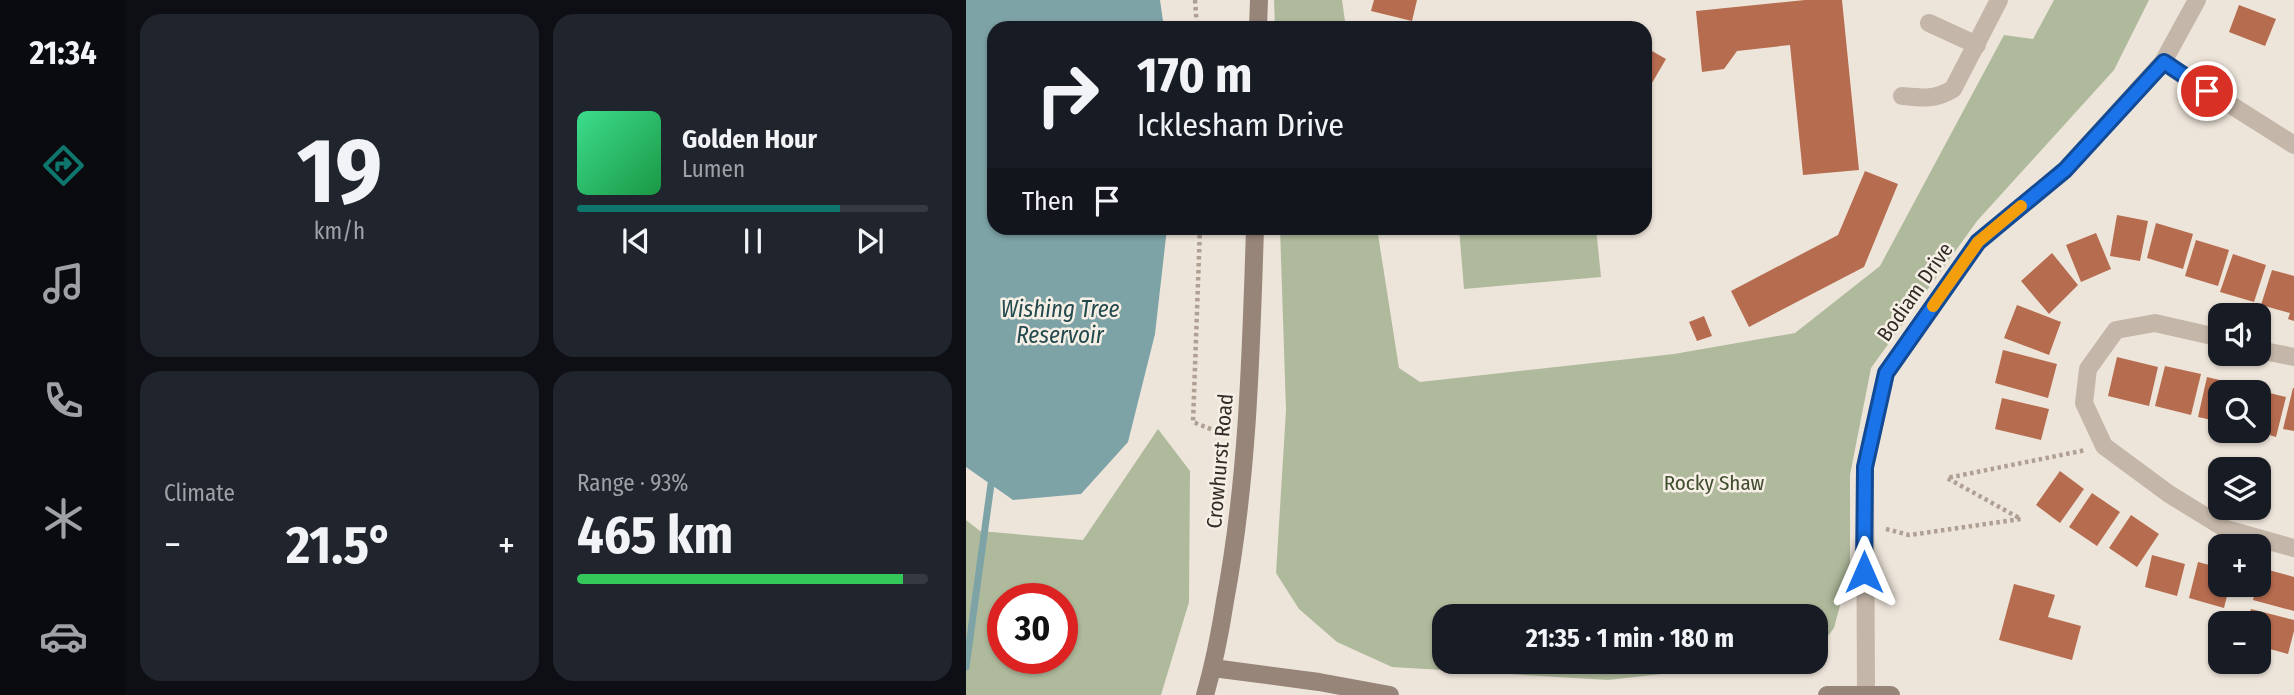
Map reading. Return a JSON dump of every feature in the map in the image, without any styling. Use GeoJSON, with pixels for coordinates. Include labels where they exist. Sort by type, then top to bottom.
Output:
{"type":"FeatureCollection","features":[{"type":"Feature","properties":{"kind":"main road"},"geometry":{"type":"LineString","coordinates":[[1258,21],[1259,0]]}},
{"type":"Feature","properties":{"kind":"main road","name":"Crowhurst Road"},"geometry":{"type":"LineString","coordinates":[[1205,695],[1213,668],[1237,538],[1247,443],[1255,235]]}},
{"type":"Feature","properties":{"kind":"main road"},"geometry":{"type":"LineString","coordinates":[[1213,668],[1319,682],[1390,695]]}},
{"type":"Feature","properties":{"kind":"main road"},"geometry":{"type":"LineString","coordinates":[[1827,695],[1891,695]]}},
{"type":"Feature","properties":{"kind":"street"},"geometry":{"type":"LineString","coordinates":[[1902,96],[1925,99],[1940,97],[1953,89],[1999,0]]}},
{"type":"Feature","properties":{"kind":"street","name":"Bodiam Drive"},"geometry":{"type":"LineString","coordinates":[[1866,694],[1865,467],[1886,373],[1978,242],[2065,170],[2164,62],[2197,0]]}},
{"type":"Feature","properties":{"kind":"street"},"geometry":{"type":"LineString","coordinates":[[1929,23],[1977,45]]}},
{"type":"Feature","properties":{"kind":"street"},"geometry":{"type":"LineString","coordinates":[[2164,62],[2294,145]]}},
{"type":"Feature","properties":{"kind":"street"},"geometry":{"type":"LineString","coordinates":[[2208,335],[2155,323],[2116,330],[2088,369],[2084,403],[2104,446],[2169,494],[2226,529],[2294,548]]}},
{"type":"Feature","properties":{"kind":"street"},"geometry":{"type":"LineString","coordinates":[[2271,353],[2294,357]]}},
{"type":"Feature","properties":{"kind":"path"},"geometry":{"type":"LineString","coordinates":[[1195,0],[1196,21]]}},
{"type":"Feature","properties":{"kind":"path"},"geometry":{"type":"LineString","coordinates":[[1200,235],[1193,422],[1247,443]]}},
{"type":"Feature","properties":{"kind":"path"},"geometry":{"type":"LineString","coordinates":[[1865,525],[1909,535],[2021,519],[1947,478],[2104,446]]}},
{"type":"Feature","properties":{"kind":"green space"},"geometry":{"type":"Polygon","coordinates":[[[1274,0],[1342,0],[1345,21],[1275,21],[1274,0]]]}},
{"type":"Feature","properties":{"kind":"green space","name":"Rocky Shaw"},"geometry":{"type":"Polygon","coordinates":[[[2054,0],[2149,0],[2114,70],[1977,221],[1871,368],[1850,475],[1850,568],[1834,628],[1828,636],[1828,604],[1432,604],[1432,669],[1392,667],[1337,642],[1299,609],[1276,573],[1286,410],[1280,235],[1378,235],[1399,368],[1420,382],[1674,354],[1795,333],[1880,266],[2004,35],[2033,39],[2054,0]]]}},
{"type":"Feature","properties":{"kind":"green space"},"geometry":{"type":"Polygon","coordinates":[[[1460,235],[1597,235],[1601,277],[1464,289],[1460,235]]]}},
{"type":"Feature","properties":{"kind":"green space"},"geometry":{"type":"Polygon","coordinates":[[[1158,429],[1190,471],[1189,602],[1161,695],[966,695],[966,520],[980,531],[1083,540],[1158,429]]]}},
{"type":"Feature","properties":{"kind":"green space","name":"Rocky Shaw"},"geometry":{"type":"Polygon","coordinates":[[[1508,674],[1662,674],[1608,680],[1508,674]]]}},
{"type":"Feature","properties":{"kind":"water","name":"Wishing Tree Reservoir"},"geometry":{"type":"Polygon","coordinates":[[[966,0],[1160,0],[1163,21],[987,21],[987,235],[1166,235],[1155,334],[1128,442],[1081,494],[1013,500],[966,467],[966,0]]]}},
{"type":"Feature","properties":{"kind":"building"},"geometry":{"type":"Polygon","coordinates":[[[1374,0],[1417,0],[1412,21],[1371,11],[1374,0]]]}},
{"type":"Feature","properties":{"kind":"building"},"geometry":{"type":"Polygon","coordinates":[[[1805,0],[1842,0],[1859,170],[1803,175],[1790,45],[1737,51],[1724,69],[1702,72],[1696,11],[1805,0]]]}},
{"type":"Feature","properties":{"kind":"building"},"geometry":{"type":"Polygon","coordinates":[[[2239,5],[2276,19],[2265,46],[2229,32],[2239,5]]]}},
{"type":"Feature","properties":{"kind":"building"},"geometry":{"type":"Polygon","coordinates":[[[1652,51],[1666,59],[1652,83],[1652,51]]]}},
{"type":"Feature","properties":{"kind":"building"},"geometry":{"type":"Polygon","coordinates":[[[1865,171],[1898,184],[1864,267],[1749,327],[1731,291],[1838,235],[1865,171]]]}},
{"type":"Feature","properties":{"kind":"building"},"geometry":{"type":"Polygon","coordinates":[[[2117,215],[2148,221],[2140,261],[2110,256],[2117,215]]]}},
{"type":"Feature","properties":{"kind":"building"},"geometry":{"type":"Polygon","coordinates":[[[2156,223],[2193,234],[2183,269],[2147,258],[2156,223]]]}},
{"type":"Feature","properties":{"kind":"building"},"geometry":{"type":"Polygon","coordinates":[[[2096,233],[2111,269],[2081,282],[2066,245],[2096,233]]]}},
{"type":"Feature","properties":{"kind":"building"},"geometry":{"type":"Polygon","coordinates":[[[2196,240],[2229,250],[2218,286],[2185,276],[2196,240]]]}},
{"type":"Feature","properties":{"kind":"building"},"geometry":{"type":"Polygon","coordinates":[[[2052,253],[2078,285],[2049,314],[2021,281],[2052,253]]]}},
{"type":"Feature","properties":{"kind":"building"},"geometry":{"type":"Polygon","coordinates":[[[2233,254],[2266,265],[2254,302],[2220,292],[2233,254]]]}},
{"type":"Feature","properties":{"kind":"building"},"geometry":{"type":"Polygon","coordinates":[[[2272,270],[2294,276],[2294,321],[2288,319],[2290,313],[2271,308],[2271,303],[2262,303],[2272,270]]]}},
{"type":"Feature","properties":{"kind":"building"},"geometry":{"type":"Polygon","coordinates":[[[2017,305],[2061,322],[2049,355],[2004,338],[2017,305]]]}},
{"type":"Feature","properties":{"kind":"building"},"geometry":{"type":"Polygon","coordinates":[[[1704,316],[1712,336],[1697,341],[1689,322],[1704,316]]]}},
{"type":"Feature","properties":{"kind":"building"},"geometry":{"type":"Polygon","coordinates":[[[2003,350],[2057,364],[2048,398],[1995,383],[2003,350]]]}},
{"type":"Feature","properties":{"kind":"building"},"geometry":{"type":"Polygon","coordinates":[[[2117,357],[2158,367],[2149,406],[2108,396],[2117,357]]]}},
{"type":"Feature","properties":{"kind":"building"},"geometry":{"type":"Polygon","coordinates":[[[2165,366],[2201,374],[2191,415],[2155,406],[2165,366]]]}},
{"type":"Feature","properties":{"kind":"building"},"geometry":{"type":"Polygon","coordinates":[[[2207,377],[2220,380],[2208,380],[2208,419],[2198,417],[2207,377]]]}},
{"type":"Feature","properties":{"kind":"building"},"geometry":{"type":"Polygon","coordinates":[[[2294,388],[2294,431],[2283,429],[2294,388]]]}},
{"type":"Feature","properties":{"kind":"building"},"geometry":{"type":"Polygon","coordinates":[[[2271,393],[2286,397],[2276,437],[2271,436],[2271,393]]]}},
{"type":"Feature","properties":{"kind":"building"},"geometry":{"type":"Polygon","coordinates":[[[2002,398],[2049,409],[2041,440],[1995,429],[2002,398]]]}},
{"type":"Feature","properties":{"kind":"building"},"geometry":{"type":"Polygon","coordinates":[[[2060,471],[2084,489],[2060,523],[2036,505],[2060,471]]]}},
{"type":"Feature","properties":{"kind":"building"},"geometry":{"type":"Polygon","coordinates":[[[2092,493],[2120,512],[2097,546],[2069,527],[2092,493]]]}},
{"type":"Feature","properties":{"kind":"building"},"geometry":{"type":"Polygon","coordinates":[[[2131,515],[2159,534],[2137,567],[2109,548],[2131,515]]]}},
{"type":"Feature","properties":{"kind":"building"},"geometry":{"type":"Polygon","coordinates":[[[2152,555],[2185,564],[2177,596],[2145,587],[2152,555]]]}},
{"type":"Feature","properties":{"kind":"building"},"geometry":{"type":"Polygon","coordinates":[[[2198,562],[2208,565],[2208,597],[2227,597],[2224,608],[2189,598],[2198,562]]]}},
{"type":"Feature","properties":{"kind":"building"},"geometry":{"type":"Polygon","coordinates":[[[2271,571],[2294,577],[2294,611],[2253,600],[2254,597],[2271,597],[2271,571]]]}},
{"type":"Feature","properties":{"kind":"building"},"geometry":{"type":"Polygon","coordinates":[[[2014,584],[2055,595],[2048,617],[2081,626],[2072,660],[1999,640],[2014,584]]]}},
{"type":"Feature","properties":{"kind":"building"},"geometry":{"type":"Polygon","coordinates":[[[2271,614],[2294,620],[2288,654],[2271,649],[2271,614]]]}},
{"type":"Feature","properties":{"kind":"waterway"},"geometry":{"type":"LineString","coordinates":[[966,667],[991,484]]}},
{"type":"Feature","properties":{"kind":"slow traffic"},"geometry":{"type":"LineString","coordinates":[[1933,306],[1978,242],[2021,206]]}},
{"type":"Feature","properties":{"kind":"route"},"geometry":{"type":"LineString","coordinates":[[1864,572],[1865,467],[1886,373],[1978,242],[2065,170],[2164,62],[2207,91]]}}]}
